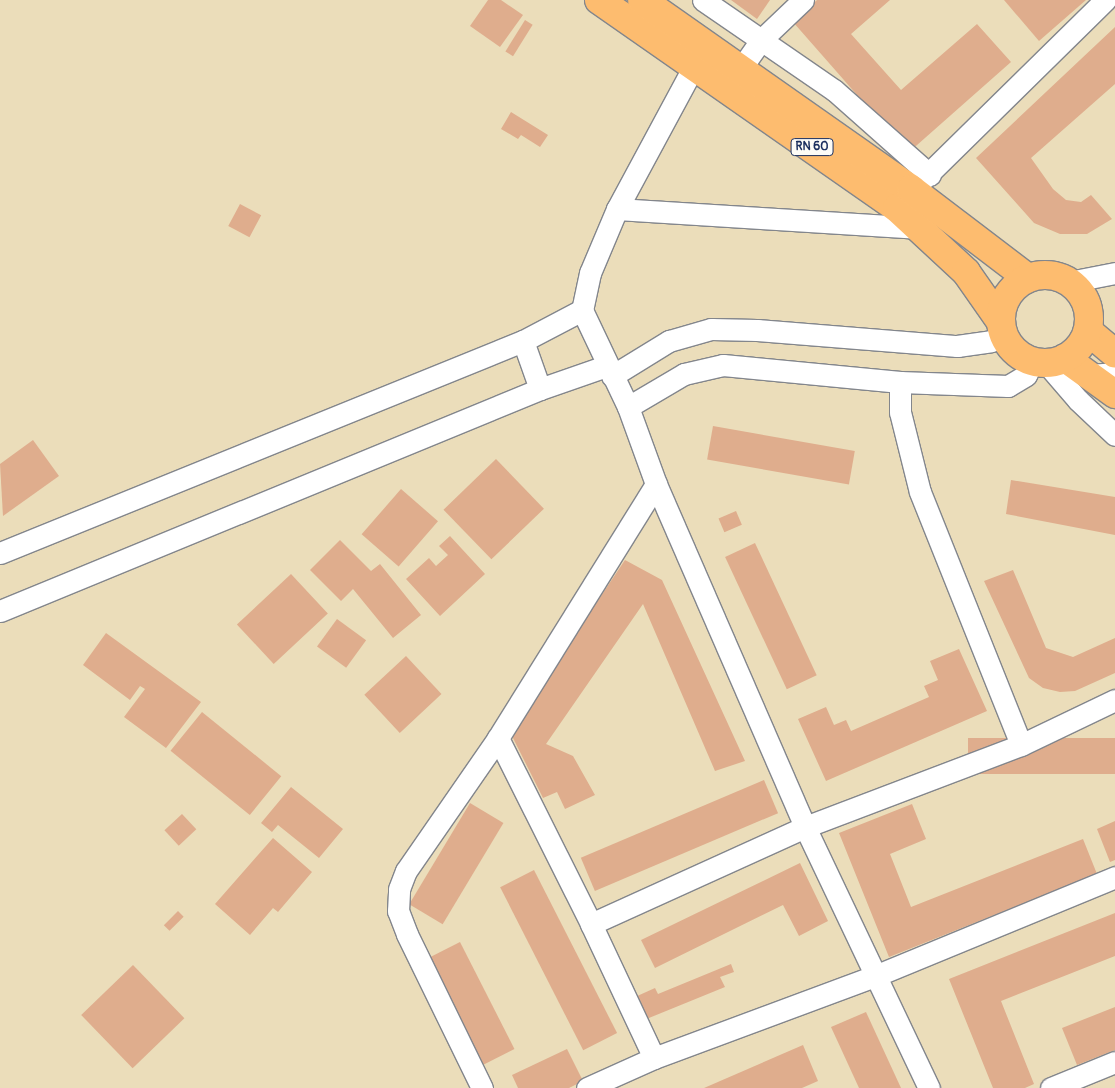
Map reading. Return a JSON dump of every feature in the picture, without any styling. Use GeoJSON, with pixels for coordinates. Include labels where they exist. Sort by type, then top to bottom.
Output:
{"type":"FeatureCollection","features":[{"type":"Feature","properties":{"kind":"main road","name":"RN 60"},"geometry":{"type":"LineString","coordinates":[[599,0],[694,66],[733,79],[920,182],[1028,278]]}},
{"type":"Feature","properties":{"kind":"main road","name":"RN 60"},"geometry":{"type":"LineString","coordinates":[[642,0],[733,79],[920,228],[966,272],[1002,328]]}},
{"type":"Feature","properties":{"kind":"main road"},"geometry":{"type":"LineString","coordinates":[[1048,361],[1083,342],[1088,331],[1089,320],[1084,298],[1069,282],[1049,275],[1028,278],[1019,283],[1005,300],[1002,328],[1016,351],[1088,375],[1115,394]]}},
{"type":"Feature","properties":{"kind":"main road"},"geometry":{"type":"LineString","coordinates":[[1088,331],[1115,354]]}},
{"type":"Feature","properties":{"kind":"street"},"geometry":{"type":"LineString","coordinates":[[704,0],[834,90],[920,182],[1105,0]]}},
{"type":"Feature","properties":{"kind":"street"},"geometry":{"type":"LineString","coordinates":[[733,79],[761,40],[803,0]]}},
{"type":"Feature","properties":{"kind":"street"},"geometry":{"type":"LineString","coordinates":[[694,66],[617,209],[590,273],[582,310],[609,371],[628,407],[656,484],[805,827],[929,1088]]}},
{"type":"Feature","properties":{"kind":"street"},"geometry":{"type":"LineString","coordinates":[[617,209],[920,228]]}},
{"type":"Feature","properties":{"kind":"street"},"geometry":{"type":"LineString","coordinates":[[1069,282],[1115,273]]}},
{"type":"Feature","properties":{"kind":"street"},"geometry":{"type":"LineString","coordinates":[[0,553],[523,341],[582,310]]}},
{"type":"Feature","properties":{"kind":"street"},"geometry":{"type":"LineString","coordinates":[[0,611],[540,389],[609,371],[669,341],[711,329],[757,330],[951,346],[992,341],[1002,328]]}},
{"type":"Feature","properties":{"kind":"street"},"geometry":{"type":"LineString","coordinates":[[523,341],[540,389]]}},
{"type":"Feature","properties":{"kind":"street"},"geometry":{"type":"LineString","coordinates":[[628,407],[684,374],[723,365],[900,382],[1008,386],[1048,361],[1078,400],[1115,435]]}},
{"type":"Feature","properties":{"kind":"street"},"geometry":{"type":"LineString","coordinates":[[1088,375],[1115,373]]}},
{"type":"Feature","properties":{"kind":"street"},"geometry":{"type":"LineString","coordinates":[[900,382],[900,412],[920,492],[1020,745]]}},
{"type":"Feature","properties":{"kind":"street"},"geometry":{"type":"LineString","coordinates":[[482,1088],[398,911],[399,889],[406,870],[498,738],[656,484]]}},
{"type":"Feature","properties":{"kind":"street"},"geometry":{"type":"LineString","coordinates":[[591,924],[805,827],[1020,745],[1115,700]]}},
{"type":"Feature","properties":{"kind":"street"},"geometry":{"type":"LineString","coordinates":[[498,738],[591,924],[654,1058]]}},
{"type":"Feature","properties":{"kind":"street"},"geometry":{"type":"LineString","coordinates":[[587,1088],[654,1058],[875,976],[1115,877]]}},
{"type":"Feature","properties":{"kind":"street"},"geometry":{"type":"LineString","coordinates":[[1051,1088],[1115,1062]]}},
{"type":"Feature","properties":{"kind":"building"},"geometry":{"type":"Polygon","coordinates":[[[488,0],[501,0],[523,15],[500,47],[470,26],[488,0]]]}},
{"type":"Feature","properties":{"kind":"building"},"geometry":{"type":"Polygon","coordinates":[[[731,0],[770,0],[757,19],[731,0]]]}},
{"type":"Feature","properties":{"kind":"building"},"geometry":{"type":"Polygon","coordinates":[[[817,0],[890,0],[851,34],[901,90],[977,24],[1011,62],[908,153],[793,22],[817,0]]]}},
{"type":"Feature","properties":{"kind":"building"},"geometry":{"type":"Polygon","coordinates":[[[1004,0],[1086,0],[1039,41],[1004,0]]]}},
{"type":"Feature","properties":{"kind":"building"},"geometry":{"type":"Polygon","coordinates":[[[525,20],[533,25],[513,56],[505,51],[525,20]]]}},
{"type":"Feature","properties":{"kind":"building"},"geometry":{"type":"Polygon","coordinates":[[[1115,27],[1115,84],[1031,158],[1053,189],[1066,200],[1081,202],[1091,195],[1112,219],[1087,234],[1060,234],[1034,223],[976,158],[1115,27]]]}},
{"type":"Feature","properties":{"kind":"building"},"geometry":{"type":"Polygon","coordinates":[[[511,112],[548,135],[540,147],[521,135],[518,139],[501,129],[511,112]]]}},
{"type":"Feature","properties":{"kind":"building"},"geometry":{"type":"Polygon","coordinates":[[[240,204],[261,215],[249,237],[228,226],[240,204]]]}},
{"type":"Feature","properties":{"kind":"building"},"geometry":{"type":"Polygon","coordinates":[[[713,426],[855,451],[849,484],[707,459],[713,426]]]}},
{"type":"Feature","properties":{"kind":"building"},"geometry":{"type":"Polygon","coordinates":[[[33,440],[59,476],[3,516],[0,464],[33,440]]]}},
{"type":"Feature","properties":{"kind":"building"},"geometry":{"type":"Polygon","coordinates":[[[496,459],[544,509],[491,559],[443,510],[496,459]]]}},
{"type":"Feature","properties":{"kind":"building"},"geometry":{"type":"Polygon","coordinates":[[[1011,480],[1115,497],[1115,535],[1006,514],[1011,480]]]}},
{"type":"Feature","properties":{"kind":"building"},"geometry":{"type":"Polygon","coordinates":[[[401,489],[438,521],[399,566],[362,534],[401,489]]]}},
{"type":"Feature","properties":{"kind":"building"},"geometry":{"type":"Polygon","coordinates":[[[736,511],[742,525],[724,532],[719,518],[736,511]]]}},
{"type":"Feature","properties":{"kind":"building"},"geometry":{"type":"Polygon","coordinates":[[[450,536],[485,574],[440,616],[406,579],[429,558],[436,566],[448,555],[439,546],[450,536]]]}},
{"type":"Feature","properties":{"kind":"building"},"geometry":{"type":"Polygon","coordinates":[[[340,540],[371,571],[380,564],[421,615],[393,638],[353,589],[341,601],[310,570],[340,540]]]}},
{"type":"Feature","properties":{"kind":"building"},"geometry":{"type":"Polygon","coordinates":[[[755,543],[817,675],[787,689],[725,557],[755,543]]]}},
{"type":"Feature","properties":{"kind":"building"},"geometry":{"type":"Polygon","coordinates":[[[625,560],[662,580],[745,761],[715,771],[643,604],[546,744],[573,756],[595,795],[565,809],[557,792],[543,798],[510,732],[625,560]]]}},
{"type":"Feature","properties":{"kind":"building"},"geometry":{"type":"Polygon","coordinates":[[[1013,570],[1046,648],[1073,657],[1115,638],[1115,673],[1075,691],[1060,692],[1043,688],[1029,678],[984,581],[1013,570]]]}},
{"type":"Feature","properties":{"kind":"building"},"geometry":{"type":"Polygon","coordinates":[[[291,574],[328,613],[274,664],[237,624],[291,574]]]}},
{"type":"Feature","properties":{"kind":"building"},"geometry":{"type":"Polygon","coordinates":[[[337,619],[366,640],[346,668],[317,647],[337,619]]]}},
{"type":"Feature","properties":{"kind":"building"},"geometry":{"type":"Polygon","coordinates":[[[106,633],[201,702],[166,748],[124,717],[145,689],[140,686],[130,700],[83,665],[106,633]]]}},
{"type":"Feature","properties":{"kind":"building"},"geometry":{"type":"Polygon","coordinates":[[[959,649],[987,711],[826,781],[798,719],[826,707],[834,725],[846,720],[851,731],[929,697],[924,686],[938,680],[930,661],[959,649]]]}},
{"type":"Feature","properties":{"kind":"building"},"geometry":{"type":"Polygon","coordinates":[[[406,656],[441,694],[400,733],[364,695],[406,656]]]}},
{"type":"Feature","properties":{"kind":"building"},"geometry":{"type":"Polygon","coordinates":[[[202,712],[281,776],[250,815],[171,751],[202,712]]]}},
{"type":"Feature","properties":{"kind":"building"},"geometry":{"type":"Polygon","coordinates":[[[968,738],[1115,738],[1115,774],[968,774],[968,738]]]}},
{"type":"Feature","properties":{"kind":"building"},"geometry":{"type":"Polygon","coordinates":[[[764,780],[778,813],[595,891],[581,858],[764,780]]]}},
{"type":"Feature","properties":{"kind":"building"},"geometry":{"type":"Polygon","coordinates":[[[291,787],[343,829],[319,858],[278,825],[272,832],[261,823],[291,787]]]}},
{"type":"Feature","properties":{"kind":"building"},"geometry":{"type":"Polygon","coordinates":[[[470,803],[503,823],[443,924],[409,904],[470,803]]]}},
{"type":"Feature","properties":{"kind":"building"},"geometry":{"type":"Polygon","coordinates":[[[912,804],[926,839],[890,854],[911,907],[1083,839],[1097,874],[889,957],[839,833],[912,804]]]}},
{"type":"Feature","properties":{"kind":"building"},"geometry":{"type":"Polygon","coordinates":[[[182,814],[196,829],[179,846],[164,830],[182,814]]]}},
{"type":"Feature","properties":{"kind":"building"},"geometry":{"type":"Polygon","coordinates":[[[1115,821],[1115,860],[1110,862],[1097,829],[1115,821]]]}},
{"type":"Feature","properties":{"kind":"building"},"geometry":{"type":"Polygon","coordinates":[[[273,838],[312,872],[278,912],[273,908],[250,935],[215,904],[273,838]]]}},
{"type":"Feature","properties":{"kind":"building"},"geometry":{"type":"Polygon","coordinates":[[[800,863],[828,921],[799,936],[783,905],[655,968],[641,940],[800,863]]]}},
{"type":"Feature","properties":{"kind":"building"},"geometry":{"type":"Polygon","coordinates":[[[534,870],[617,1033],[583,1050],[500,887],[534,870]]]}},
{"type":"Feature","properties":{"kind":"building"},"geometry":{"type":"Polygon","coordinates":[[[178,911],[184,917],[170,931],[164,925],[178,911]]]}},
{"type":"Feature","properties":{"kind":"building"},"geometry":{"type":"Polygon","coordinates":[[[1115,913],[1115,956],[1001,1001],[1034,1084],[1025,1088],[993,1088],[949,979],[1115,913]]]}},
{"type":"Feature","properties":{"kind":"building"},"geometry":{"type":"Polygon","coordinates":[[[460,942],[514,1049],[482,1065],[428,958],[460,942]]]}},
{"type":"Feature","properties":{"kind":"building"},"geometry":{"type":"Polygon","coordinates":[[[731,964],[734,972],[720,977],[725,987],[644,1020],[635,997],[655,988],[658,994],[731,964]]]}},
{"type":"Feature","properties":{"kind":"building"},"geometry":{"type":"Polygon","coordinates":[[[133,965],[184,1018],[133,1068],[81,1015],[133,965]]]}},
{"type":"Feature","properties":{"kind":"building"},"geometry":{"type":"Polygon","coordinates":[[[1115,1007],[1115,1050],[1077,1065],[1062,1028],[1115,1007]]]}},
{"type":"Feature","properties":{"kind":"building"},"geometry":{"type":"Polygon","coordinates":[[[866,1012],[901,1088],[859,1088],[831,1027],[866,1012]]]}},
{"type":"Feature","properties":{"kind":"building"},"geometry":{"type":"Polygon","coordinates":[[[803,1045],[818,1081],[802,1088],[704,1088],[803,1045]]]}},
{"type":"Feature","properties":{"kind":"building"},"geometry":{"type":"Polygon","coordinates":[[[567,1049],[583,1081],[569,1088],[518,1088],[512,1075],[567,1049]]]}}]}
